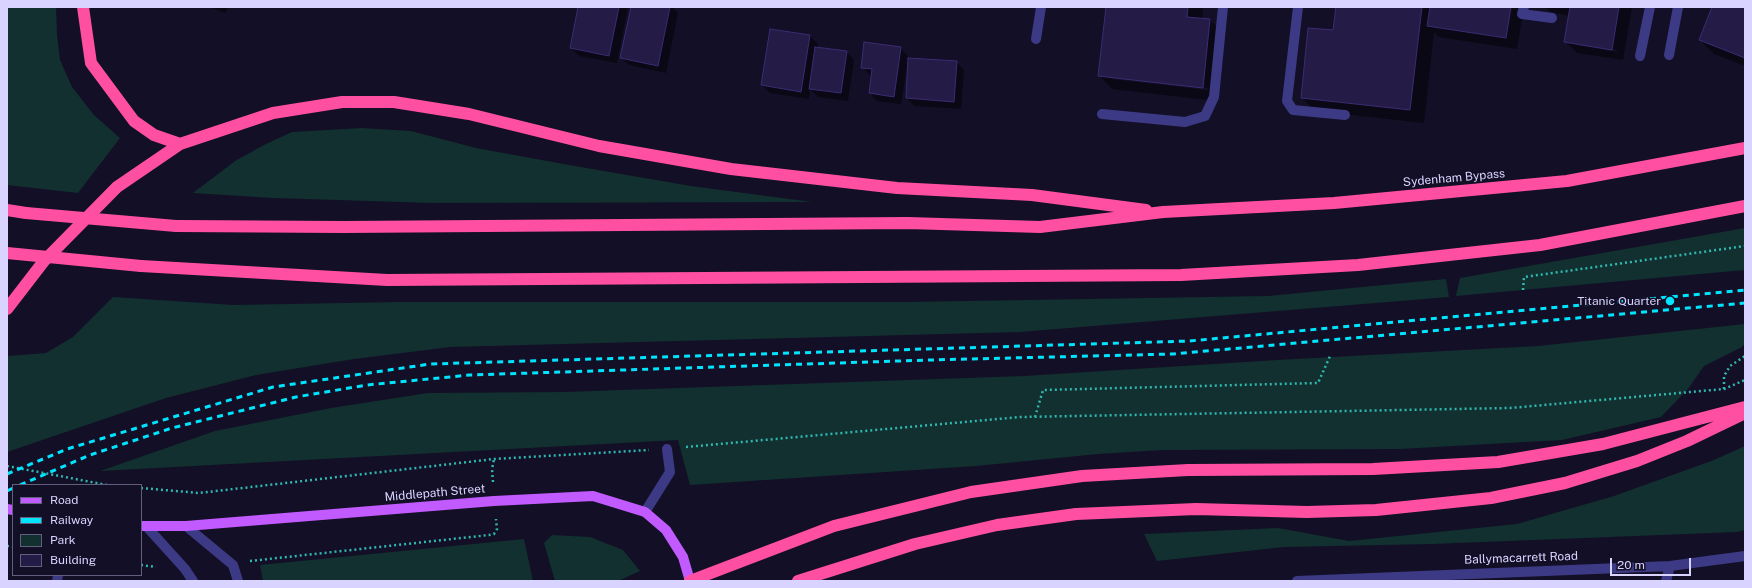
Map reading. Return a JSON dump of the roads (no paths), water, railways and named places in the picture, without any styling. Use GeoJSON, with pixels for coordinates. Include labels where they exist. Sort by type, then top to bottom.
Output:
{"type":"FeatureCollection","features":[{"type":"Feature","properties":{"kind":"highway"},"geometry":{"type":"LineString","coordinates":[[83,7],[91,63],[134,121],[154,135],[180,144]]}},
{"type":"Feature","properties":{"kind":"highway"},"geometry":{"type":"LineString","coordinates":[[7,309],[44,261],[117,186],[180,144],[273,113],[342,102],[394,102],[469,114],[598,146],[731,169],[897,188],[1032,195],[1163,212]]}},
{"type":"Feature","properties":{"kind":"highway","name":"Sydenham Bypass"},"geometry":{"type":"LineString","coordinates":[[1163,212],[1334,203],[1567,181],[1745,148]]}},
{"type":"Feature","properties":{"kind":"highway"},"geometry":{"type":"LineString","coordinates":[[7,253],[141,266],[387,280],[1181,275],[1358,265],[1540,245],[1745,206]]}},
{"type":"Feature","properties":{"kind":"highway"},"geometry":{"type":"LineString","coordinates":[[7,210],[176,226],[351,227],[908,223],[1040,227],[1163,212]]}},
{"type":"Feature","properties":{"kind":"highway"},"geometry":{"type":"LineString","coordinates":[[690,581],[834,526],[885,512],[971,492],[1082,476],[1188,470],[1373,469],[1498,462],[1603,444],[1745,407]]}},
{"type":"Feature","properties":{"kind":"highway"},"geometry":{"type":"LineString","coordinates":[[798,581],[916,544],[996,525],[1076,514],[1196,509],[1307,512],[1376,510],[1491,498],[1565,483],[1637,460],[1687,441],[1745,413]]}},
{"type":"Feature","properties":{"kind":"main road","name":"Middlepath Street"},"geometry":{"type":"LineString","coordinates":[[144,526],[186,526],[494,500],[593,496],[645,512],[666,530],[683,557],[690,581]]}},
{"type":"Feature","properties":{"kind":"street"},"geometry":{"type":"LineString","coordinates":[[1036,39],[1041,7]]}},
{"type":"Feature","properties":{"kind":"street"},"geometry":{"type":"LineString","coordinates":[[1102,114],[1185,122],[1205,116],[1214,98],[1223,7]]}},
{"type":"Feature","properties":{"kind":"street"},"geometry":{"type":"LineString","coordinates":[[1298,7],[1287,101],[1293,110],[1345,115]]}},
{"type":"Feature","properties":{"kind":"street"},"geometry":{"type":"LineString","coordinates":[[1524,7],[1522,14],[1552,18]]}},
{"type":"Feature","properties":{"kind":"street"},"geometry":{"type":"LineString","coordinates":[[1640,56],[1650,7]]}},
{"type":"Feature","properties":{"kind":"street"},"geometry":{"type":"LineString","coordinates":[[1669,55],[1678,7]]}},
{"type":"Feature","properties":{"kind":"street"},"geometry":{"type":"LineString","coordinates":[[645,512],[670,472],[667,449]]}},
{"type":"Feature","properties":{"kind":"street"},"geometry":{"type":"LineString","coordinates":[[144,526],[185,569],[192,581]]}},
{"type":"Feature","properties":{"kind":"street"},"geometry":{"type":"LineString","coordinates":[[186,526],[233,565],[238,581]]}},
{"type":"Feature","properties":{"kind":"street","name":"Ballymacarrett Road"},"geometry":{"type":"LineString","coordinates":[[1298,581],[1670,566],[1745,556]]}},
{"type":"Feature","properties":{"kind":"street"},"geometry":{"type":"LineString","coordinates":[[1666,581],[1670,566]]}},
{"type":"Feature","properties":{"kind":"railway"},"geometry":{"type":"LineString","coordinates":[[7,474],[67,449],[273,387],[430,364],[1189,341],[1745,290]]}},
{"type":"Feature","properties":{"kind":"railway"},"geometry":{"type":"LineString","coordinates":[[22,484],[90,455],[172,428],[296,397],[367,385],[470,375],[929,360],[1173,354],[1745,303]]}},
{"type":"Feature","properties":{"kind":"railway"},"geometry":{"type":"LineString","coordinates":[[7,491],[12,488]]}},
{"type":"Feature","properties":{"kind":"place","name":"Titanic Quarter"},"geometry":{"type":"Point","coordinates":[1670,301]}}]}
